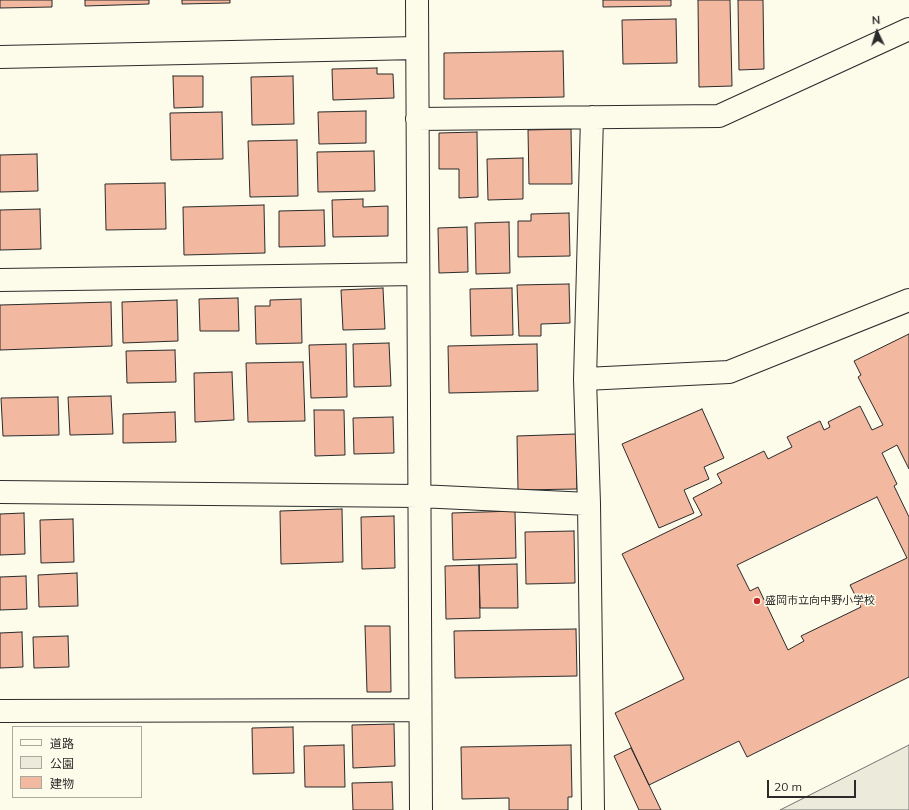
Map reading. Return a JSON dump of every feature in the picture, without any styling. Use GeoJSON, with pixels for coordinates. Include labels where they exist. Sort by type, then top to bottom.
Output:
{"type":"FeatureCollection","features":[{"type":"Feature","properties":{"kind":"street"},"geometry":{"type":"LineString","coordinates":[[416,0],[421,810]]}},
{"type":"Feature","properties":{"kind":"street"},"geometry":{"type":"LineString","coordinates":[[417,119],[719,116],[909,29]]}},
{"type":"Feature","properties":{"kind":"street"},"geometry":{"type":"LineString","coordinates":[[0,57],[417,48]]}},
{"type":"Feature","properties":{"kind":"street"},"geometry":{"type":"LineString","coordinates":[[592,117],[585,380],[589,504],[593,810]]}},
{"type":"Feature","properties":{"kind":"street"},"geometry":{"type":"LineString","coordinates":[[0,280],[418,274]]}},
{"type":"Feature","properties":{"kind":"street"},"geometry":{"type":"LineString","coordinates":[[585,380],[729,372],[909,300]]}},
{"type":"Feature","properties":{"kind":"street"},"geometry":{"type":"LineString","coordinates":[[0,492],[419,496],[589,504]]}},
{"type":"Feature","properties":{"kind":"street"},"geometry":{"type":"LineString","coordinates":[[0,711],[420,710]]}},
{"type":"Feature","properties":{"kind":"green space"},"geometry":{"type":"Polygon","coordinates":[[[909,745],[909,810],[780,810],[909,745]]]}},
{"type":"Feature","properties":{"kind":"building"},"geometry":{"type":"Polygon","coordinates":[[[0,0],[52,0],[52,7],[0,8],[0,0]]]}},
{"type":"Feature","properties":{"kind":"building"},"geometry":{"type":"Polygon","coordinates":[[[85,0],[149,0],[149,4],[85,6],[85,0]]]}},
{"type":"Feature","properties":{"kind":"building"},"geometry":{"type":"Polygon","coordinates":[[[182,0],[230,0],[230,3],[182,4],[182,0]]]}},
{"type":"Feature","properties":{"kind":"building"},"geometry":{"type":"Polygon","coordinates":[[[603,0],[671,0],[671,6],[603,7],[603,0]]]}},
{"type":"Feature","properties":{"kind":"building"},"geometry":{"type":"Polygon","coordinates":[[[698,0],[730,0],[732,86],[699,87],[698,0]]]}},
{"type":"Feature","properties":{"kind":"building"},"geometry":{"type":"Polygon","coordinates":[[[738,0],[763,0],[764,69],[739,70],[738,0]]]}},
{"type":"Feature","properties":{"kind":"building"},"geometry":{"type":"Polygon","coordinates":[[[676,19],[677,63],[623,64],[622,20],[676,19]]]}},
{"type":"Feature","properties":{"kind":"building"},"geometry":{"type":"Polygon","coordinates":[[[563,51],[564,97],[444,99],[444,53],[563,51]]]}},
{"type":"Feature","properties":{"kind":"building"},"geometry":{"type":"Polygon","coordinates":[[[377,68],[377,74],[393,74],[394,98],[333,100],[332,69],[377,68]]]}},
{"type":"Feature","properties":{"kind":"building"},"geometry":{"type":"Polygon","coordinates":[[[173,76],[203,76],[203,107],[174,108],[173,76]]]}},
{"type":"Feature","properties":{"kind":"building"},"geometry":{"type":"Polygon","coordinates":[[[293,76],[294,124],[252,125],[251,77],[293,76]]]}},
{"type":"Feature","properties":{"kind":"building"},"geometry":{"type":"Polygon","coordinates":[[[366,111],[366,143],[319,144],[318,112],[366,111]]]}},
{"type":"Feature","properties":{"kind":"building"},"geometry":{"type":"Polygon","coordinates":[[[222,112],[223,159],[171,160],[170,113],[222,112]]]}},
{"type":"Feature","properties":{"kind":"building"},"geometry":{"type":"Polygon","coordinates":[[[571,129],[572,184],[529,184],[528,130],[571,129]]]}},
{"type":"Feature","properties":{"kind":"building"},"geometry":{"type":"Polygon","coordinates":[[[477,132],[478,197],[459,198],[459,169],[439,169],[439,133],[477,132]]]}},
{"type":"Feature","properties":{"kind":"building"},"geometry":{"type":"Polygon","coordinates":[[[297,140],[298,196],[250,197],[248,141],[297,140]]]}},
{"type":"Feature","properties":{"kind":"building"},"geometry":{"type":"Polygon","coordinates":[[[374,151],[375,191],[318,192],[317,152],[374,151]]]}},
{"type":"Feature","properties":{"kind":"building"},"geometry":{"type":"Polygon","coordinates":[[[37,154],[38,191],[0,192],[0,155],[37,154]]]}},
{"type":"Feature","properties":{"kind":"building"},"geometry":{"type":"Polygon","coordinates":[[[523,158],[523,199],[488,200],[487,159],[523,158]]]}},
{"type":"Feature","properties":{"kind":"building"},"geometry":{"type":"Polygon","coordinates":[[[165,183],[166,229],[106,230],[105,184],[165,183]]]}},
{"type":"Feature","properties":{"kind":"building"},"geometry":{"type":"Polygon","coordinates":[[[363,199],[363,207],[388,206],[388,236],[333,237],[332,200],[363,199]]]}},
{"type":"Feature","properties":{"kind":"building"},"geometry":{"type":"Polygon","coordinates":[[[264,205],[265,253],[184,255],[183,207],[264,205]]]}},
{"type":"Feature","properties":{"kind":"building"},"geometry":{"type":"Polygon","coordinates":[[[40,209],[41,249],[0,250],[0,210],[40,209]]]}},
{"type":"Feature","properties":{"kind":"building"},"geometry":{"type":"Polygon","coordinates":[[[324,210],[325,246],[279,247],[279,211],[324,210]]]}},
{"type":"Feature","properties":{"kind":"building"},"geometry":{"type":"Polygon","coordinates":[[[569,213],[570,256],[518,257],[518,221],[531,221],[531,214],[569,213]]]}},
{"type":"Feature","properties":{"kind":"building"},"geometry":{"type":"Polygon","coordinates":[[[509,222],[510,273],[476,274],[475,223],[509,222]]]}},
{"type":"Feature","properties":{"kind":"building"},"geometry":{"type":"Polygon","coordinates":[[[467,227],[468,272],[439,273],[438,228],[467,227]]]}},
{"type":"Feature","properties":{"kind":"building"},"geometry":{"type":"Polygon","coordinates":[[[569,284],[570,323],[541,324],[541,336],[519,336],[517,285],[569,284]]]}},
{"type":"Feature","properties":{"kind":"building"},"geometry":{"type":"Polygon","coordinates":[[[383,288],[385,329],[343,330],[341,290],[383,288]]]}},
{"type":"Feature","properties":{"kind":"building"},"geometry":{"type":"Polygon","coordinates":[[[512,288],[513,335],[471,336],[470,289],[512,288]]]}},
{"type":"Feature","properties":{"kind":"building"},"geometry":{"type":"Polygon","coordinates":[[[238,298],[239,331],[200,331],[199,299],[238,298]]]}},
{"type":"Feature","properties":{"kind":"building"},"geometry":{"type":"Polygon","coordinates":[[[301,299],[302,343],[256,344],[255,306],[270,306],[270,300],[301,299]]]}},
{"type":"Feature","properties":{"kind":"building"},"geometry":{"type":"Polygon","coordinates":[[[177,300],[178,341],[123,343],[122,302],[177,300]]]}},
{"type":"Feature","properties":{"kind":"building"},"geometry":{"type":"Polygon","coordinates":[[[111,302],[112,346],[0,350],[0,305],[111,302]]]}},
{"type":"Feature","properties":{"kind":"building"},"geometry":{"type":"Polygon","coordinates":[[[909,334],[909,469],[897,445],[882,453],[897,484],[894,486],[909,517],[909,677],[747,757],[739,741],[649,785],[615,713],[684,679],[622,554],[702,515],[693,498],[722,483],[717,474],[764,451],[768,459],[792,447],[787,437],[820,421],[824,430],[830,427],[828,422],[860,406],[872,430],[883,425],[858,377],[861,375],[854,361],[909,334]],[[877,497],[737,565],[750,591],[758,587],[788,650],[804,641],[801,636],[861,607],[850,585],[907,558],[877,497]]]}},
{"type":"Feature","properties":{"kind":"building"},"geometry":{"type":"Polygon","coordinates":[[[389,343],[391,386],[354,387],[353,344],[389,343]]]}},
{"type":"Feature","properties":{"kind":"building"},"geometry":{"type":"Polygon","coordinates":[[[346,344],[347,397],[311,398],[309,345],[346,344]]]}},
{"type":"Feature","properties":{"kind":"building"},"geometry":{"type":"Polygon","coordinates":[[[537,344],[538,391],[449,393],[448,346],[537,344]]]}},
{"type":"Feature","properties":{"kind":"building"},"geometry":{"type":"Polygon","coordinates":[[[175,350],[176,382],[127,383],[126,351],[175,350]]]}},
{"type":"Feature","properties":{"kind":"building"},"geometry":{"type":"Polygon","coordinates":[[[303,362],[305,421],[248,422],[246,363],[303,362]]]}},
{"type":"Feature","properties":{"kind":"building"},"geometry":{"type":"Polygon","coordinates":[[[232,372],[234,420],[195,422],[194,373],[232,372]]]}},
{"type":"Feature","properties":{"kind":"building"},"geometry":{"type":"Polygon","coordinates":[[[111,396],[113,434],[70,435],[68,397],[111,396]]]}},
{"type":"Feature","properties":{"kind":"building"},"geometry":{"type":"Polygon","coordinates":[[[58,397],[59,435],[3,436],[1,398],[58,397]]]}},
{"type":"Feature","properties":{"kind":"building"},"geometry":{"type":"Polygon","coordinates":[[[702,409],[724,458],[704,467],[709,479],[684,490],[694,513],[659,528],[622,444],[702,409]]]}},
{"type":"Feature","properties":{"kind":"building"},"geometry":{"type":"Polygon","coordinates":[[[314,410],[344,410],[345,455],[315,456],[314,410]]]}},
{"type":"Feature","properties":{"kind":"building"},"geometry":{"type":"Polygon","coordinates":[[[175,412],[176,442],[123,443],[123,414],[175,412]]]}},
{"type":"Feature","properties":{"kind":"building"},"geometry":{"type":"Polygon","coordinates":[[[393,417],[394,453],[354,454],[353,418],[393,417]]]}},
{"type":"Feature","properties":{"kind":"building"},"geometry":{"type":"Polygon","coordinates":[[[576,434],[577,489],[518,490],[517,436],[576,434]]]}},
{"type":"Feature","properties":{"kind":"building"},"geometry":{"type":"Polygon","coordinates":[[[342,509],[343,562],[281,564],[280,511],[342,509]]]}},
{"type":"Feature","properties":{"kind":"building"},"geometry":{"type":"Polygon","coordinates":[[[515,511],[516,558],[453,560],[452,513],[515,511]]]}},
{"type":"Feature","properties":{"kind":"building"},"geometry":{"type":"Polygon","coordinates":[[[24,513],[25,554],[0,555],[0,514],[24,513]]]}},
{"type":"Feature","properties":{"kind":"building"},"geometry":{"type":"Polygon","coordinates":[[[394,516],[395,568],[362,569],[361,517],[394,516]]]}},
{"type":"Feature","properties":{"kind":"building"},"geometry":{"type":"Polygon","coordinates":[[[73,519],[74,562],[41,563],[40,520],[73,519]]]}},
{"type":"Feature","properties":{"kind":"building"},"geometry":{"type":"Polygon","coordinates":[[[574,531],[575,583],[526,584],[525,532],[574,531]]]}},
{"type":"Feature","properties":{"kind":"building"},"geometry":{"type":"Polygon","coordinates":[[[517,564],[518,608],[480,608],[479,565],[517,564]]]}},
{"type":"Feature","properties":{"kind":"building"},"geometry":{"type":"Polygon","coordinates":[[[479,565],[480,618],[446,619],[445,566],[479,565]]]}},
{"type":"Feature","properties":{"kind":"building"},"geometry":{"type":"Polygon","coordinates":[[[77,573],[78,606],[39,607],[38,575],[77,573]]]}},
{"type":"Feature","properties":{"kind":"building"},"geometry":{"type":"Polygon","coordinates":[[[26,576],[27,609],[0,610],[0,577],[26,576]]]}},
{"type":"Feature","properties":{"kind":"building"},"geometry":{"type":"Polygon","coordinates":[[[365,626],[390,626],[391,692],[367,692],[365,626]]]}},
{"type":"Feature","properties":{"kind":"building"},"geometry":{"type":"Polygon","coordinates":[[[576,629],[577,676],[455,678],[454,631],[576,629]]]}},
{"type":"Feature","properties":{"kind":"building"},"geometry":{"type":"Polygon","coordinates":[[[22,632],[23,667],[0,668],[0,633],[22,632]]]}},
{"type":"Feature","properties":{"kind":"building"},"geometry":{"type":"Polygon","coordinates":[[[68,636],[69,667],[34,668],[33,637],[68,636]]]}},
{"type":"Feature","properties":{"kind":"building"},"geometry":{"type":"Polygon","coordinates":[[[394,724],[395,766],[353,768],[352,725],[394,724]]]}},
{"type":"Feature","properties":{"kind":"building"},"geometry":{"type":"Polygon","coordinates":[[[293,727],[294,773],[253,774],[252,728],[293,727]]]}},
{"type":"Feature","properties":{"kind":"building"},"geometry":{"type":"Polygon","coordinates":[[[344,745],[345,787],[305,787],[304,746],[344,745]]]}},
{"type":"Feature","properties":{"kind":"building"},"geometry":{"type":"Polygon","coordinates":[[[571,745],[572,797],[568,797],[568,810],[509,810],[509,798],[462,799],[461,747],[571,745]]]}},
{"type":"Feature","properties":{"kind":"building"},"geometry":{"type":"Polygon","coordinates":[[[631,748],[661,810],[639,810],[614,756],[631,748]]]}},
{"type":"Feature","properties":{"kind":"building"},"geometry":{"type":"Polygon","coordinates":[[[392,782],[393,810],[353,810],[352,783],[392,782]]]}},
{"type":"Feature","properties":{"kind":"place","name":"盛岡市立向中野小学校"},"geometry":{"type":"Point","coordinates":[757,601]}}]}
